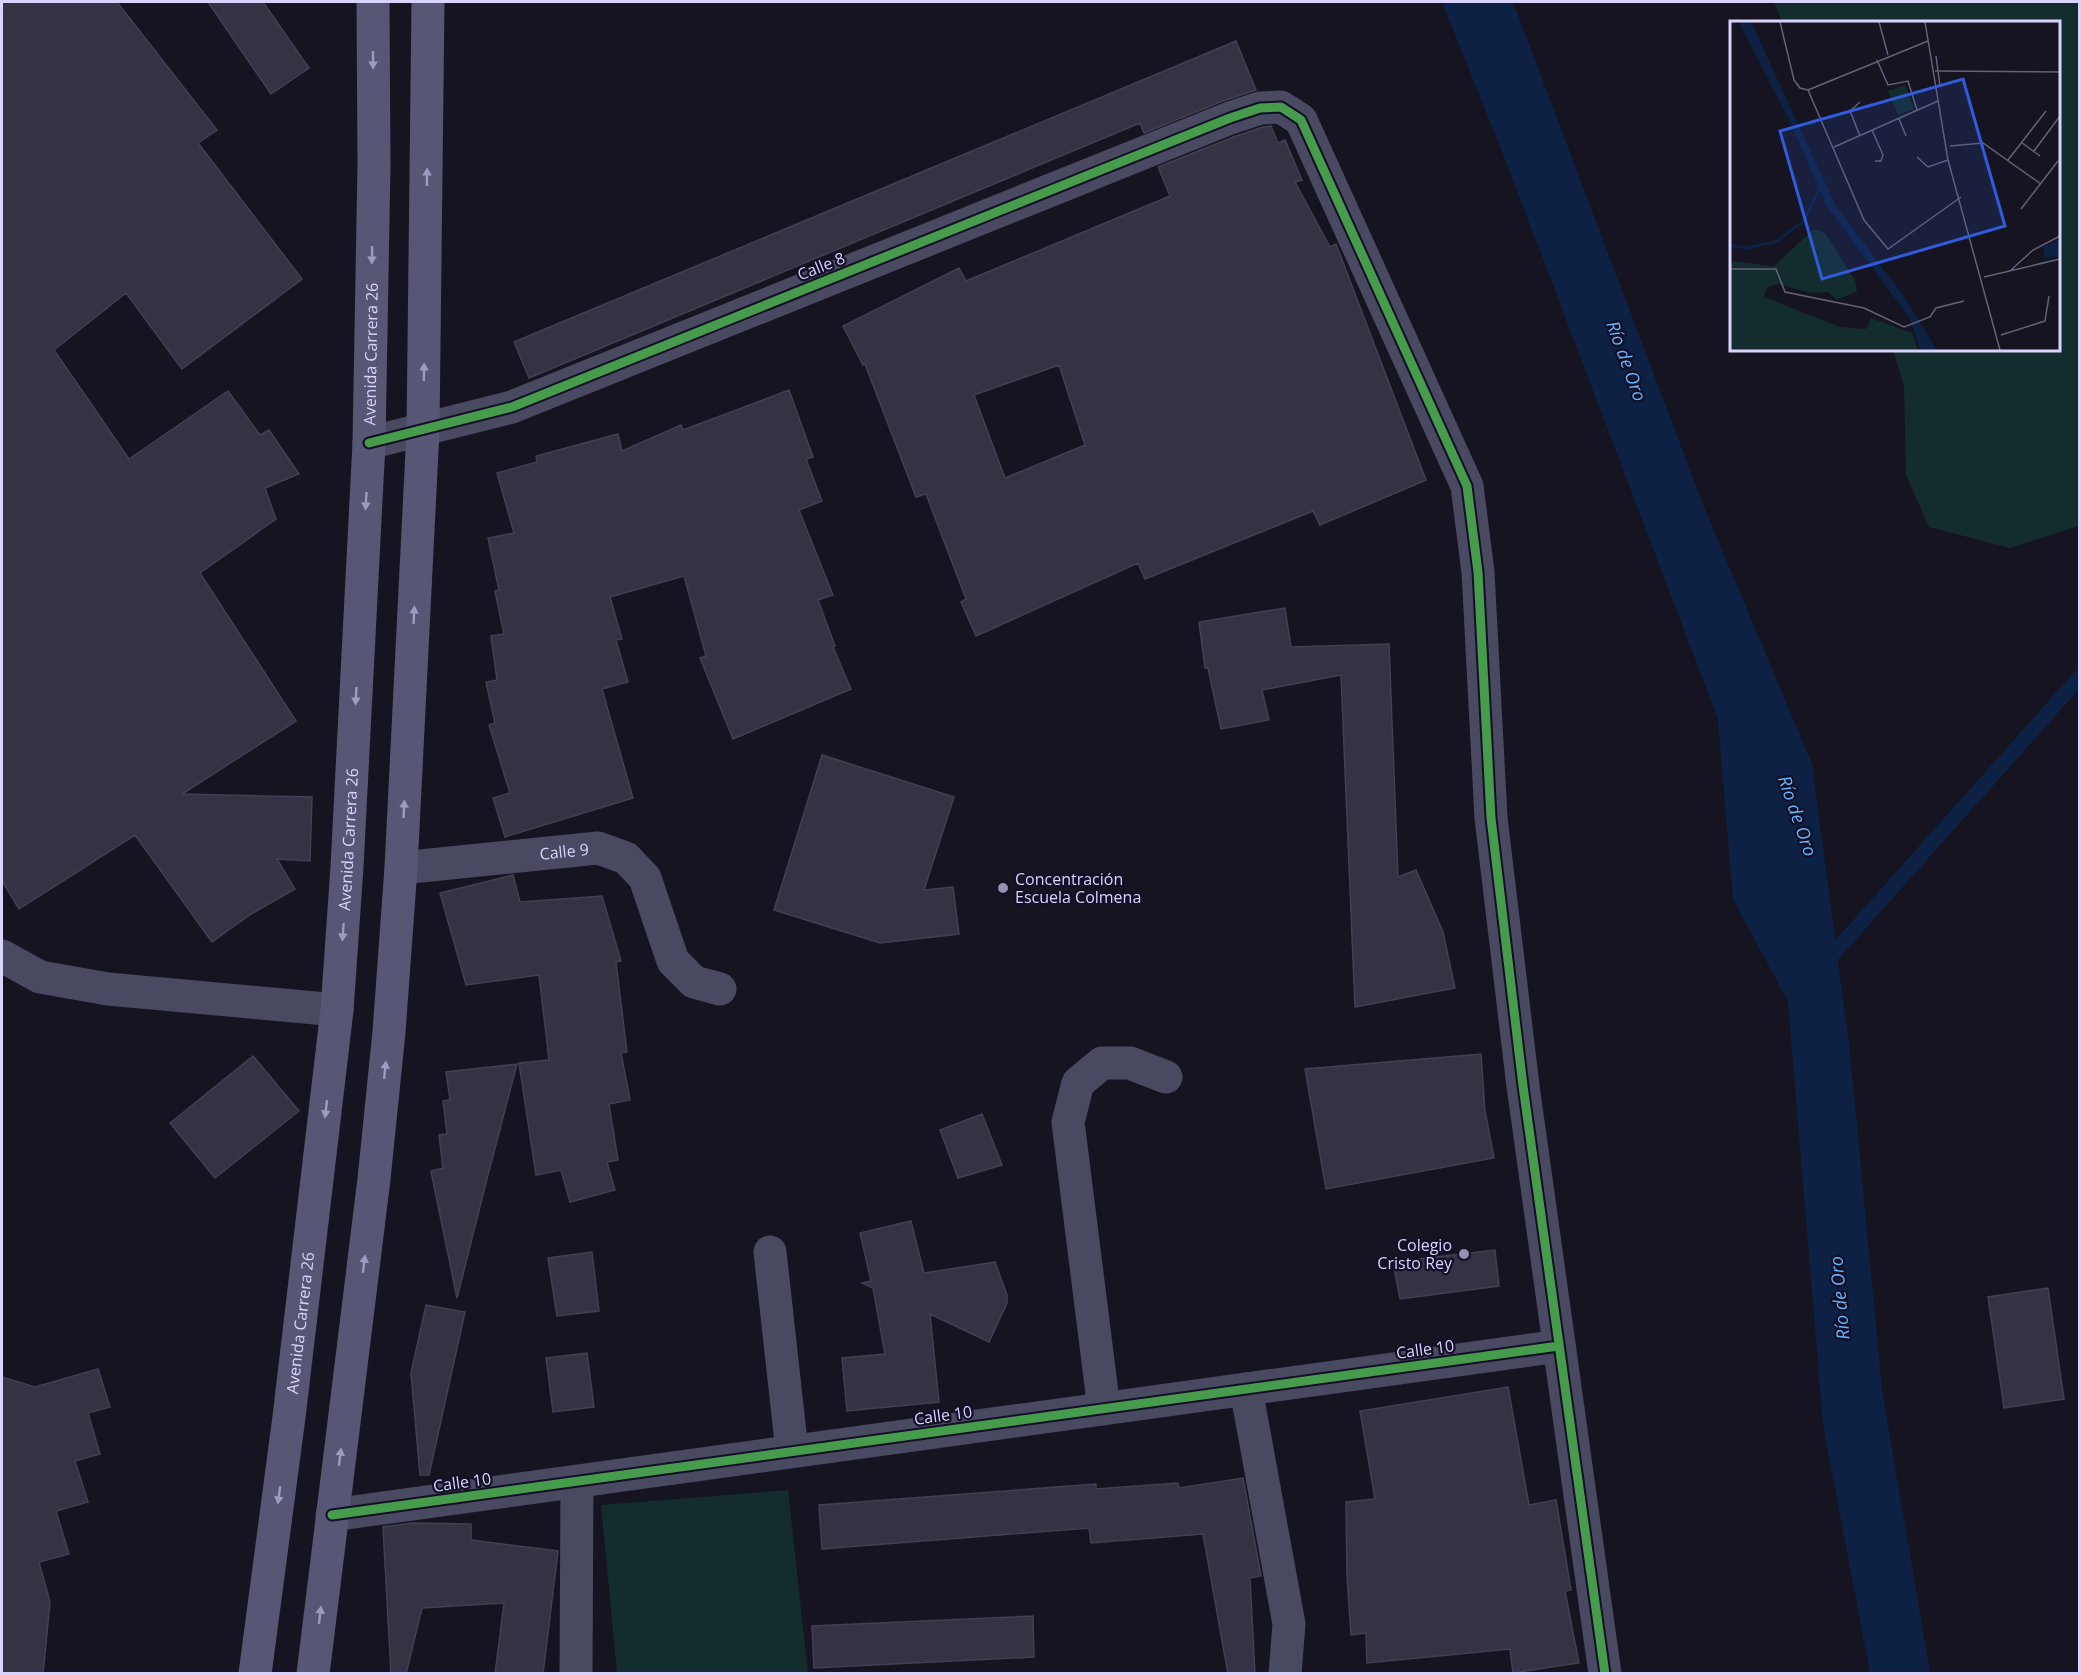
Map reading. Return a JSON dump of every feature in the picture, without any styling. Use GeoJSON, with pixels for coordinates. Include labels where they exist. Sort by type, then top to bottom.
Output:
{"type":"FeatureCollection","features":[{"type":"Feature","properties":{"kind":"main road","name":"Avenida Carrera 26"},"geometry":{"type":"LineString","coordinates":[[255,1674],[289,1417],[337,1010],[347,867],[369,443],[374,164],[373,2]]}},
{"type":"Feature","properties":{"kind":"main road"},"geometry":{"type":"LineString","coordinates":[[313,1674],[374,1179],[389,1032],[401,868],[423,431],[428,2]]}},
{"type":"Feature","properties":{"kind":"street","name":"Calle 8"},"geometry":{"type":"LineString","coordinates":[[369,443],[512,407],[1230,118],[1260,108],[1281,106],[1301,120],[1467,486],[1478,572],[1491,818],[1523,1086],[1558,1346]]}},
{"type":"Feature","properties":{"kind":"street","name":"Calle 9"},"geometry":{"type":"LineString","coordinates":[[401,868],[598,848],[626,858],[645,878],[673,961],[694,982],[720,989]]}},
{"type":"Feature","properties":{"kind":"street"},"geometry":{"type":"LineString","coordinates":[[2,957],[40,977],[108,989],[337,1010]]}},
{"type":"Feature","properties":{"kind":"street"},"geometry":{"type":"LineString","coordinates":[[1104,1409],[1068,1122],[1078,1083],[1102,1063],[1130,1063],[1166,1077]]}},
{"type":"Feature","properties":{"kind":"street"},"geometry":{"type":"LineString","coordinates":[[770,1252],[792,1451]]}},
{"type":"Feature","properties":{"kind":"street","name":"Calle 10"},"geometry":{"type":"LineString","coordinates":[[332,1515],[1558,1346]]}},
{"type":"Feature","properties":{"kind":"street"},"geometry":{"type":"LineString","coordinates":[[1558,1346],[1605,1674]]}},
{"type":"Feature","properties":{"kind":"street"},"geometry":{"type":"LineString","coordinates":[[1246,1389],[1289,1624],[1285,1674]]}},
{"type":"Feature","properties":{"kind":"street"},"geometry":{"type":"LineString","coordinates":[[576,1674],[577,1482]]}},
{"type":"Feature","properties":{"kind":"green space"},"geometry":{"type":"Polygon","coordinates":[[[1774,2],[2079,2],[2079,526],[2010,548],[1929,527],[1906,475],[1904,386],[1893,351],[2060,351],[2060,21],[1782,21],[1774,2]]]}},
{"type":"Feature","properties":{"kind":"green space"},"geometry":{"type":"Polygon","coordinates":[[[788,1490],[808,1673],[617,1673],[601,1505],[788,1490]]]}},
{"type":"Feature","properties":{"kind":"water","name":"Río de Oro"},"geometry":{"type":"Polygon","coordinates":[[[1442,2],[1513,2],[1704,507],[1812,764],[1850,1052],[1882,1389],[1930,1673],[1870,1673],[1823,1425],[1788,1001],[1733,900],[1718,719],[1505,159],[1442,2]]]}},
{"type":"Feature","properties":{"kind":"building"},"geometry":{"type":"Polygon","coordinates":[[[2,2],[117,2],[217,130],[198,143],[302,279],[182,369],[126,293],[54,350],[129,459],[228,391],[260,435],[269,430],[299,474],[265,488],[276,519],[200,573],[296,721],[182,794],[312,797],[310,861],[277,859],[295,889],[251,914],[212,942],[135,835],[19,909],[2,881],[2,2]]]}},
{"type":"Feature","properties":{"kind":"building"},"geometry":{"type":"Polygon","coordinates":[[[208,2],[263,2],[309,68],[271,94],[208,2]]]}},
{"type":"Feature","properties":{"kind":"building"},"geometry":{"type":"Polygon","coordinates":[[[1236,41],[1256,90],[1144,133],[1140,123],[529,378],[514,342],[1236,41]]]}},
{"type":"Feature","properties":{"kind":"building"},"geometry":{"type":"Polygon","coordinates":[[[1271,126],[1278,143],[1285,140],[1302,180],[1295,182],[1330,247],[1336,244],[1426,480],[1320,525],[1313,511],[1145,579],[1138,563],[976,636],[961,602],[966,599],[926,494],[916,497],[865,364],[863,365],[843,326],[959,268],[966,281],[1170,196],[1158,167],[1271,126]],[[1059,365],[974,395],[1005,478],[1085,445],[1059,365]]]}},
{"type":"Feature","properties":{"kind":"building"},"geometry":{"type":"Polygon","coordinates":[[[789,390],[813,457],[806,459],[822,501],[799,510],[833,595],[818,600],[835,646],[833,647],[851,689],[733,739],[700,658],[706,656],[684,576],[610,597],[622,639],[616,640],[628,682],[602,689],[633,798],[505,837],[493,798],[510,793],[489,725],[495,723],[486,682],[497,680],[491,636],[504,634],[495,591],[499,590],[488,538],[514,533],[497,473],[537,462],[536,456],[618,434],[622,451],[681,425],[683,430],[789,390]]]}},
{"type":"Feature","properties":{"kind":"building"},"geometry":{"type":"Polygon","coordinates":[[[1285,608],[1291,647],[1389,644],[1398,877],[1416,870],[1443,932],[1455,988],[1355,1007],[1341,675],[1262,690],[1269,720],[1221,729],[1208,668],[1205,668],[1199,622],[1285,608]]]}},
{"type":"Feature","properties":{"kind":"building"},"geometry":{"type":"Polygon","coordinates":[[[822,755],[954,797],[924,890],[953,887],[959,934],[880,943],[774,910],[822,755]]]}},
{"type":"Feature","properties":{"kind":"building"},"geometry":{"type":"Polygon","coordinates":[[[513,875],[520,902],[602,896],[621,961],[616,962],[627,1052],[621,1053],[630,1100],[609,1104],[618,1160],[607,1162],[615,1190],[570,1202],[561,1170],[536,1175],[519,1063],[549,1060],[539,975],[466,985],[440,893],[513,875]]]}},
{"type":"Feature","properties":{"kind":"building"},"geometry":{"type":"Polygon","coordinates":[[[1481,1054],[1485,1111],[1494,1158],[1326,1189],[1305,1069],[1481,1054]]]}},
{"type":"Feature","properties":{"kind":"building"},"geometry":{"type":"Polygon","coordinates":[[[253,1056],[299,1111],[215,1178],[170,1123],[253,1056]]]}},
{"type":"Feature","properties":{"kind":"building"},"geometry":{"type":"Polygon","coordinates":[[[517,1064],[457,1298],[431,1171],[443,1168],[439,1135],[447,1134],[443,1101],[450,1100],[446,1072],[517,1064]]]}},
{"type":"Feature","properties":{"kind":"building"},"geometry":{"type":"Polygon","coordinates":[[[982,1114],[1002,1165],[958,1178],[940,1130],[982,1114]]]}},
{"type":"Feature","properties":{"kind":"building"},"geometry":{"type":"Polygon","coordinates":[[[911,1221],[924,1273],[995,1262],[1007,1295],[1007,1303],[989,1342],[930,1314],[939,1402],[847,1411],[842,1358],[885,1354],[873,1288],[862,1283],[871,1281],[860,1233],[911,1221]]]}},
{"type":"Feature","properties":{"kind":"building"},"geometry":{"type":"Polygon","coordinates":[[[1495,1250],[1499,1286],[1400,1299],[1393,1262],[1495,1250]]]}},
{"type":"Feature","properties":{"kind":"building"},"geometry":{"type":"Polygon","coordinates":[[[592,1252],[599,1311],[557,1316],[548,1258],[592,1252]]]}},
{"type":"Feature","properties":{"kind":"building"},"geometry":{"type":"Polygon","coordinates":[[[2048,1288],[2064,1399],[2004,1408],[1988,1297],[2048,1288]]]}},
{"type":"Feature","properties":{"kind":"building"},"geometry":{"type":"Polygon","coordinates":[[[426,1305],[465,1312],[429,1475],[420,1475],[411,1373],[426,1305]]]}},
{"type":"Feature","properties":{"kind":"building"},"geometry":{"type":"Polygon","coordinates":[[[587,1353],[594,1407],[553,1412],[546,1358],[587,1353]]]}},
{"type":"Feature","properties":{"kind":"building"},"geometry":{"type":"Polygon","coordinates":[[[98,1369],[110,1407],[88,1413],[100,1454],[75,1461],[88,1502],[56,1511],[69,1554],[39,1562],[50,1602],[43,1674],[2,1674],[2,1377],[35,1387],[98,1369]]]}},
{"type":"Feature","properties":{"kind":"building"},"geometry":{"type":"Polygon","coordinates":[[[1508,1387],[1529,1505],[1556,1500],[1571,1590],[1565,1591],[1579,1663],[1513,1673],[1510,1649],[1367,1663],[1366,1633],[1351,1635],[1347,1577],[1346,1502],[1375,1499],[1360,1411],[1508,1387]]]}},
{"type":"Feature","properties":{"kind":"building"},"geometry":{"type":"Polygon","coordinates":[[[1243,1478],[1261,1576],[1250,1578],[1255,1674],[1228,1674],[1203,1534],[1091,1543],[1089,1528],[822,1549],[819,1505],[1096,1484],[1096,1489],[1178,1483],[1179,1488],[1243,1478]]]}},
{"type":"Feature","properties":{"kind":"building"},"geometry":{"type":"Polygon","coordinates":[[[412,1523],[471,1524],[471,1540],[558,1551],[543,1674],[495,1674],[504,1603],[422,1608],[406,1674],[391,1674],[383,1527],[412,1523]]]}},
{"type":"Feature","properties":{"kind":"building"},"geometry":{"type":"Polygon","coordinates":[[[1033,1616],[1034,1657],[814,1668],[812,1626],[1033,1616]]]}},
{"type":"Feature","properties":{"kind":"waterway"},"geometry":{"type":"LineString","coordinates":[[1824,964],[2080,677]]}},
{"type":"Feature","properties":{"kind":"cycle path"},"geometry":{"type":"LineString","coordinates":[[369,443],[512,407],[1230,118],[1260,108],[1281,107],[1301,120],[1467,486],[1478,572],[1491,818],[1523,1086],[1605,1674]]}},
{"type":"Feature","properties":{"kind":"cycle path"},"geometry":{"type":"LineString","coordinates":[[332,1515],[1559,1346]]}},
{"type":"Feature","properties":{"kind":"place","name":"Concentración Escuela Colmena"},"geometry":{"type":"Point","coordinates":[1003,888]}},
{"type":"Feature","properties":{"kind":"place","name":"Colegio Cristo Rey"},"geometry":{"type":"Point","coordinates":[1464,1254]}}]}
